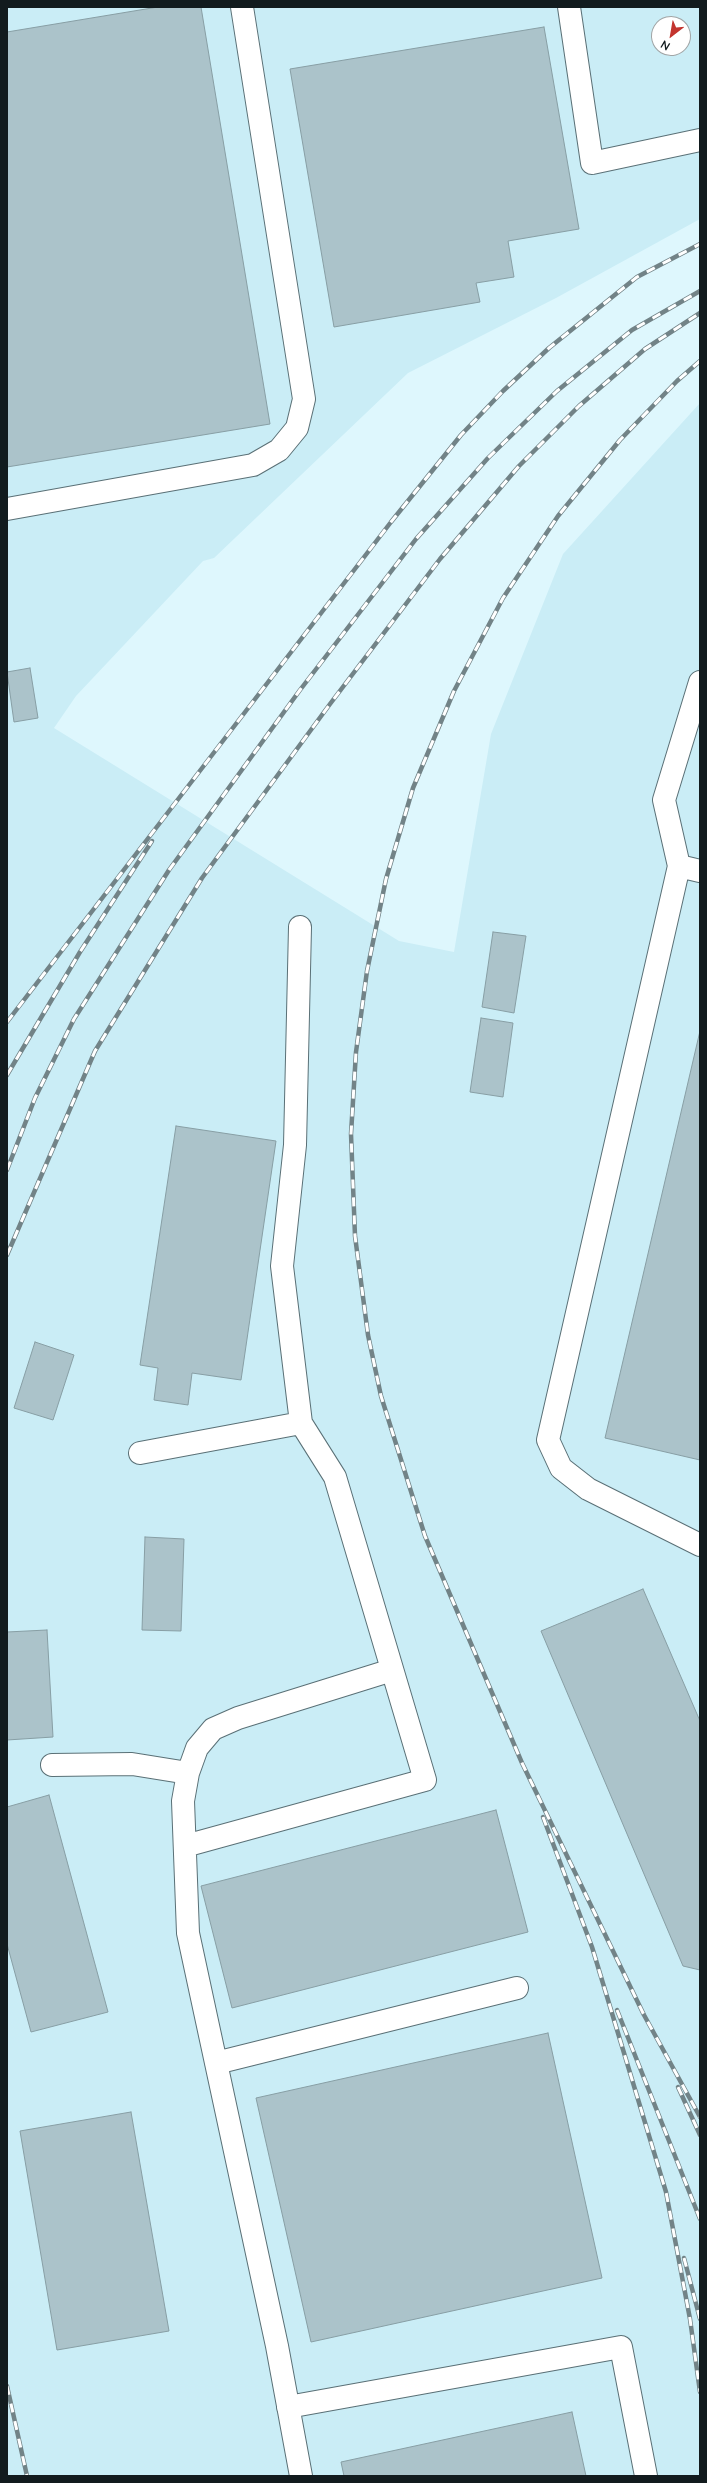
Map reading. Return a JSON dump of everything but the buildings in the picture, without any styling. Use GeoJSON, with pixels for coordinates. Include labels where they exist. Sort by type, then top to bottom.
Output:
{"type":"FeatureCollection","features":[{"type":"Feature","properties":{"kind":"lane"},"geometry":{"type":"LineString","coordinates":[[7,509],[253,465],[279,450],[296,428],[304,399],[242,7]]}},
{"type":"Feature","properties":{"kind":"lane"},"geometry":{"type":"LineString","coordinates":[[569,7],[592,163],[700,140]]}},
{"type":"Feature","properties":{"kind":"lane"},"geometry":{"type":"LineString","coordinates":[[700,682],[664,800],[679,866],[548,1440],[561,1468],[588,1489],[700,1545]]}},
{"type":"Feature","properties":{"kind":"lane"},"geometry":{"type":"LineString","coordinates":[[679,866],[700,871]]}},
{"type":"Feature","properties":{"kind":"lane"},"geometry":{"type":"LineString","coordinates":[[185,1846],[425,1780],[334,1477],[301,1423],[282,1266],[295,1145],[300,927]]}},
{"type":"Feature","properties":{"kind":"lane"},"geometry":{"type":"LineString","coordinates":[[140,1453],[301,1423]]}},
{"type":"Feature","properties":{"kind":"lane"},"geometry":{"type":"LineString","coordinates":[[301,2476],[288,2407],[188,1932],[183,1801],[188,1773],[197,1748],[212,1728],[238,1718],[392,1670]]}},
{"type":"Feature","properties":{"kind":"lane"},"geometry":{"type":"LineString","coordinates":[[52,1765],[132,1764],[188,1773]]}},
{"type":"Feature","properties":{"kind":"lane"},"geometry":{"type":"LineString","coordinates":[[216,2063],[517,1988]]}},
{"type":"Feature","properties":{"kind":"lane"},"geometry":{"type":"LineString","coordinates":[[288,2407],[621,2346],[646,2476]]}},
{"type":"Feature","properties":{"kind":"shaded area"},"geometry":{"type":"Polygon","coordinates":[[[7,7],[700,7],[700,219],[556,298],[408,373],[214,558],[203,561],[76,696],[54,728],[399,941],[454,952],[491,734],[563,554],[700,403],[700,2476],[7,2476],[7,7]]]}},
{"type":"Feature","properties":{"kind":"railway"},"geometry":{"type":"LineString","coordinates":[[7,1022],[391,522],[461,435],[503,391],[549,348],[637,277],[700,244]]}},
{"type":"Feature","properties":{"kind":"railway"},"geometry":{"type":"LineString","coordinates":[[7,1170],[35,1098],[74,1019],[169,870],[300,690],[416,539],[488,458],[557,391],[632,330],[700,291]]}},
{"type":"Feature","properties":{"kind":"railway"},"geometry":{"type":"LineString","coordinates":[[7,1255],[95,1051],[202,878],[330,704],[440,559],[519,466],[579,406],[645,349],[700,313]]}},
{"type":"Feature","properties":{"kind":"railway"},"geometry":{"type":"LineString","coordinates":[[700,361],[677,381],[620,440],[558,516],[503,598],[454,691],[413,788],[386,879],[367,971],[356,1052],[351,1134],[355,1236],[368,1335],[381,1396],[425,1536],[522,1763],[644,2015],[700,2117]]}},
{"type":"Feature","properties":{"kind":"railway"},"geometry":{"type":"LineString","coordinates":[[7,1075],[80,952],[152,841]]}},
{"type":"Feature","properties":{"kind":"railway"},"geometry":{"type":"LineString","coordinates":[[543,1817],[592,1947],[666,2192],[690,2319],[700,2392]]}},
{"type":"Feature","properties":{"kind":"railway"},"geometry":{"type":"LineString","coordinates":[[617,2010],[700,2219]]}},
{"type":"Feature","properties":{"kind":"railway"},"geometry":{"type":"LineString","coordinates":[[678,2087],[700,2135]]}},
{"type":"Feature","properties":{"kind":"railway"},"geometry":{"type":"LineString","coordinates":[[684,2258],[700,2319]]}},
{"type":"Feature","properties":{"kind":"railway"},"geometry":{"type":"LineString","coordinates":[[7,2386],[27,2476]]}}]}
